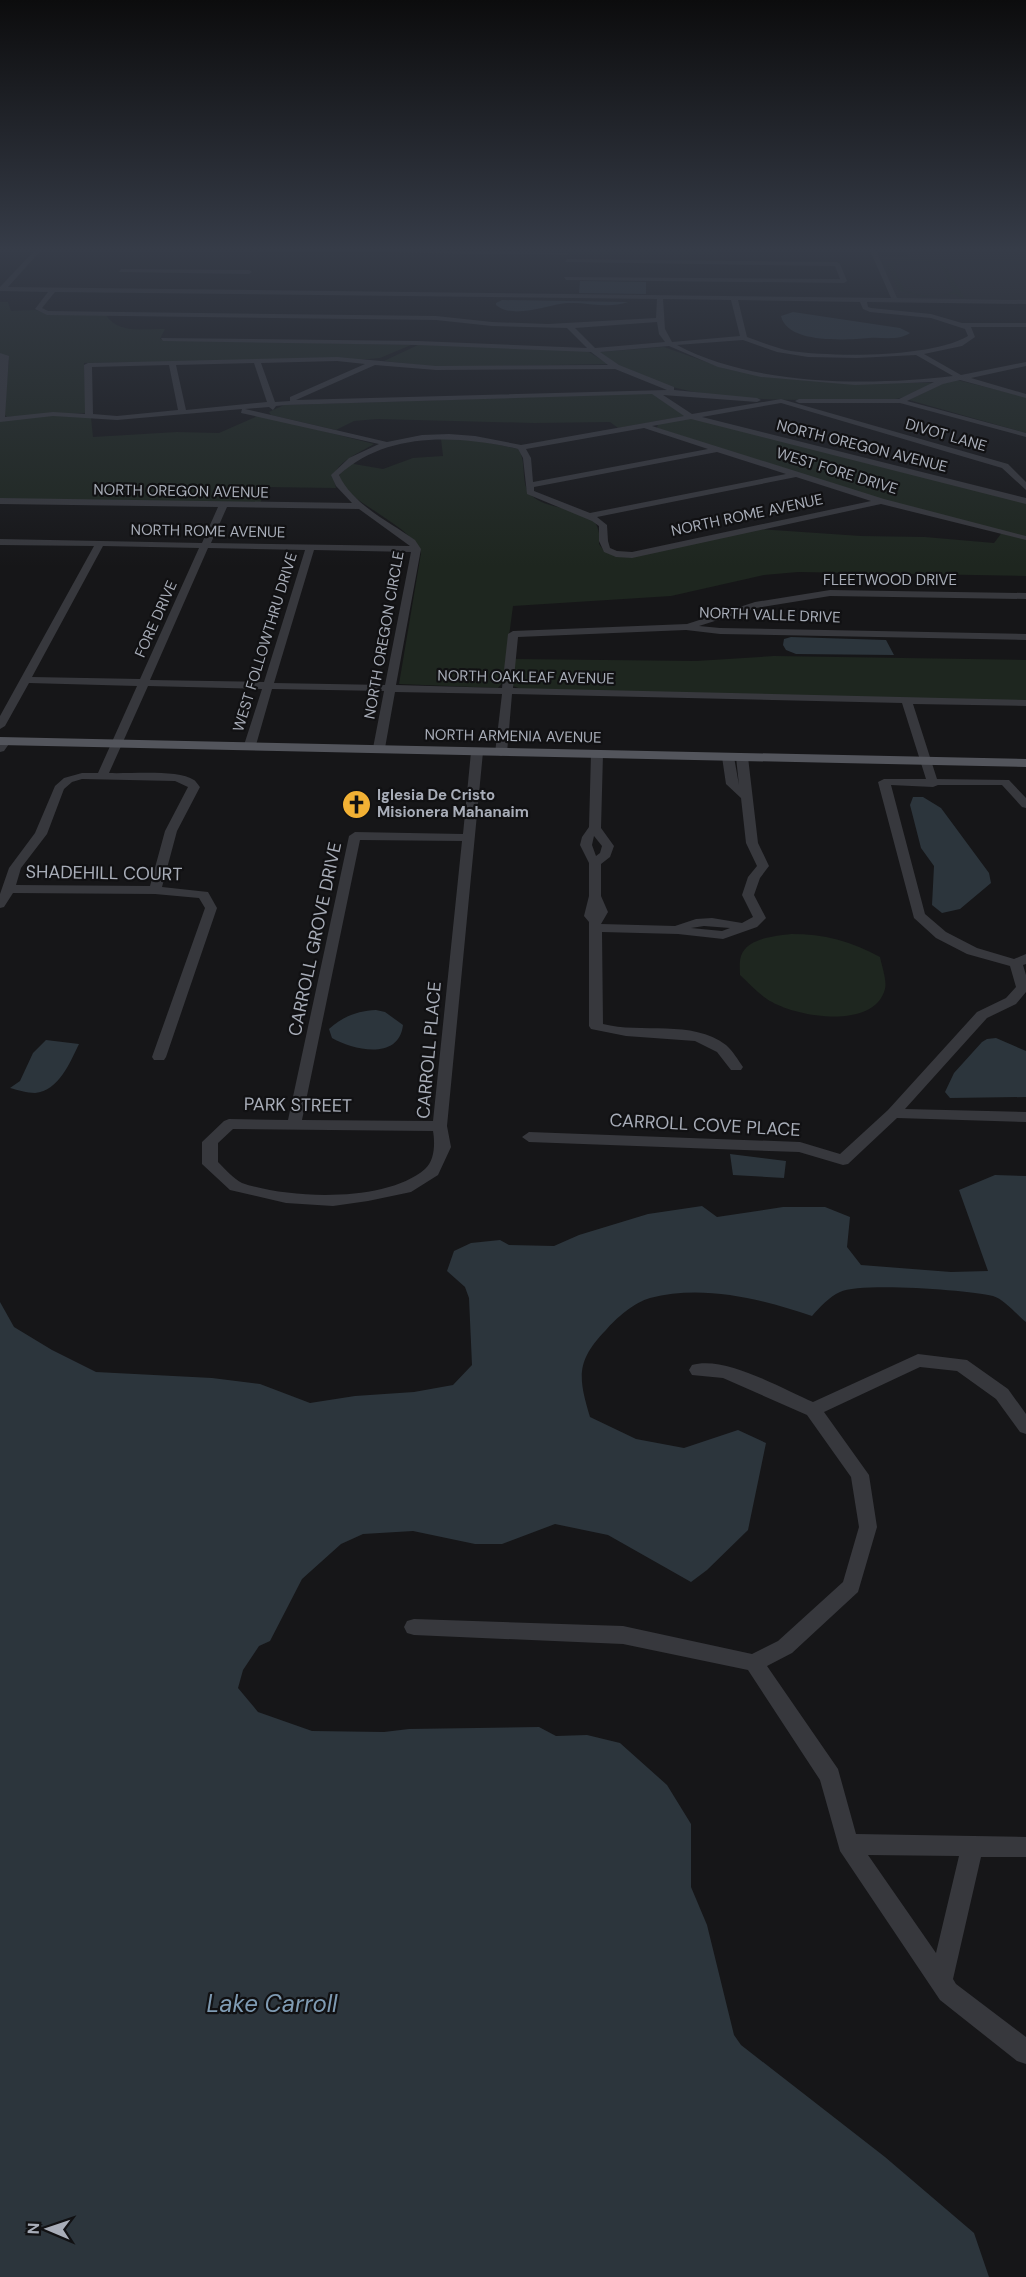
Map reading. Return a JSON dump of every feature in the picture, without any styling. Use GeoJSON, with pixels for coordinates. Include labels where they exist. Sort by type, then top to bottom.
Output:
{"type":"FeatureCollection","features":[{"type":"Feature","properties":{"kind":"main road","name":"NORTH ARMENIA AVENUE"},"geometry":{"type":"LineString","coordinates":[[2,743],[379,748],[597,759],[735,757],[1026,763]]}},
{"type":"Feature","properties":{"kind":"street"},"geometry":{"type":"LineString","coordinates":[[599,354],[616,367],[664,384],[675,392]]}},
{"type":"Feature","properties":{"kind":"street"},"geometry":{"type":"LineString","coordinates":[[690,354],[701,360],[737,370],[778,377],[825,381],[886,382],[959,377],[1004,371],[1026,364]]}},
{"type":"Feature","properties":{"kind":"street"},"geometry":{"type":"LineString","coordinates":[[815,354],[891,354]]}},
{"type":"Feature","properties":{"kind":"street"},"geometry":{"type":"LineString","coordinates":[[920,354],[959,377],[1026,396]]}},
{"type":"Feature","properties":{"kind":"street"},"geometry":{"type":"LineString","coordinates":[[0,355],[5,356],[1,420],[53,414],[117,417],[272,406],[285,403],[386,357]]}},
{"type":"Feature","properties":{"kind":"street"},"geometry":{"type":"LineString","coordinates":[[89,417],[88,365],[337,359],[436,368],[616,367]]}},
{"type":"Feature","properties":{"kind":"street"},"geometry":{"type":"LineString","coordinates":[[257,361],[272,406]]}},
{"type":"Feature","properties":{"kind":"street"},"geometry":{"type":"LineString","coordinates":[[172,363],[182,411]]}},
{"type":"Feature","properties":{"kind":"street"},"geometry":{"type":"LineString","coordinates":[[900,400],[940,382],[959,377]]}},
{"type":"Feature","properties":{"kind":"street"},"geometry":{"type":"LineString","coordinates":[[285,403],[654,392],[781,401],[900,400],[1026,435]]}},
{"type":"Feature","properties":{"kind":"street","name":"NORTH OREGON AVENUE"},"geometry":{"type":"LineString","coordinates":[[654,392],[691,417],[1026,501]]}},
{"type":"Feature","properties":{"kind":"street"},"geometry":{"type":"LineString","coordinates":[[691,417],[781,401]]}},
{"type":"Feature","properties":{"kind":"street","name":"DIVOT LANE"},"geometry":{"type":"LineString","coordinates":[[781,401],[1005,466],[1026,487]]}},
{"type":"Feature","properties":{"kind":"street"},"geometry":{"type":"LineString","coordinates":[[259,414],[272,406]]}},
{"type":"Feature","properties":{"kind":"street"},"geometry":{"type":"LineString","coordinates":[[229,408],[384,443]]}},
{"type":"Feature","properties":{"kind":"street","name":"NORTH OREGON AVENUE"},"geometry":{"type":"LineString","coordinates":[[521,447],[691,417]]}},
{"type":"Feature","properties":{"kind":"street","name":"WEST FORE DRIVE"},"geometry":{"type":"LineString","coordinates":[[644,426],[881,501],[1023,538]]}},
{"type":"Feature","properties":{"kind":"street","name":"NORTH OREGON CIRCLE"},"geometry":{"type":"LineString","coordinates":[[379,748],[416,549],[412,542],[341,488],[334,475],[343,464],[358,453],[384,443],[463,437],[495,440],[521,447]]}},
{"type":"Feature","properties":{"kind":"street"},"geometry":{"type":"LineString","coordinates":[[521,447],[527,458],[530,492],[549,502],[591,515],[795,474]]}},
{"type":"Feature","properties":{"kind":"street"},"geometry":{"type":"LineString","coordinates":[[529,485],[717,449]]}},
{"type":"Feature","properties":{"kind":"street","name":"NORTH OREGON AVENUE"},"geometry":{"type":"LineString","coordinates":[[0,501],[362,506]]}},
{"type":"Feature","properties":{"kind":"street","name":"NORTH ROME AVENUE"},"geometry":{"type":"LineString","coordinates":[[591,515],[603,525],[602,544],[605,549],[620,555],[632,555],[881,501]]}},
{"type":"Feature","properties":{"kind":"street","name":"FORE DRIVE"},"geometry":{"type":"LineString","coordinates":[[117,744],[223,505]]}},
{"type":"Feature","properties":{"kind":"street","name":"NORTH ROME AVENUE"},"geometry":{"type":"LineString","coordinates":[[0,542],[416,549]]}},
{"type":"Feature","properties":{"kind":"street"},"geometry":{"type":"LineString","coordinates":[[0,726],[100,544]]}},
{"type":"Feature","properties":{"kind":"street","name":"WEST FOLLOWTHRU DRIVE"},"geometry":{"type":"LineString","coordinates":[[250,745],[310,548]]}},
{"type":"Feature","properties":{"kind":"street","name":"FLEETWOOD DRIVE"},"geometry":{"type":"LineString","coordinates":[[686,627],[755,605],[830,593],[1026,596]]}},
{"type":"Feature","properties":{"kind":"street","name":"NORTH VALLE DRIVE"},"geometry":{"type":"LineString","coordinates":[[508,692],[513,634],[686,627],[720,631],[1026,637]]}},
{"type":"Feature","properties":{"kind":"street","name":"NORTH OAKLEAF AVENUE"},"geometry":{"type":"LineString","coordinates":[[26,680],[1026,703]]}},
{"type":"Feature","properties":{"kind":"street"},"geometry":{"type":"LineString","coordinates":[[501,753],[508,692]]}},
{"type":"Feature","properties":{"kind":"street"},"geometry":{"type":"LineString","coordinates":[[907,701],[933,784]]}},
{"type":"Feature","properties":{"kind":"street"},"geometry":{"type":"LineString","coordinates":[[102,777],[117,744]]}},
{"type":"Feature","properties":{"kind":"street","name":"CARROLL PLACE"},"geometry":{"type":"LineString","coordinates":[[262,1192],[286,1198],[333,1201],[406,1188],[433,1171],[443,1147],[440,1126],[477,752]]}},
{"type":"Feature","properties":{"kind":"street"},"geometry":{"type":"LineString","coordinates":[[595,925],[723,935],[743,928],[760,918],[748,895],[754,877],[763,866],[752,843],[747,796],[735,757]]}},
{"type":"Feature","properties":{"kind":"street"},"geometry":{"type":"LineString","coordinates":[[595,863],[606,854],[608,846],[595,828],[597,759]]}},
{"type":"Feature","properties":{"kind":"street"},"geometry":{"type":"LineString","coordinates":[[0,904],[9,889],[15,868],[41,834],[59,788],[68,780],[82,776],[175,778],[190,782],[194,787],[171,831],[155,890]]}},
{"type":"Feature","properties":{"kind":"street"},"geometry":{"type":"LineString","coordinates":[[1021,961],[972,951],[941,935],[919,915],[884,782],[933,784],[1005,782],[1026,806]]}},
{"type":"Feature","properties":{"kind":"street"},"geometry":{"type":"LineString","coordinates":[[595,828],[587,835],[585,844],[586,853],[595,863],[595,896],[602,912],[595,925],[594,1016],[596,1026],[610,1032],[696,1037],[721,1047],[735,1067]]}},
{"type":"Feature","properties":{"kind":"street","name":"CARROLL GROVE DRIVE"},"geometry":{"type":"LineString","coordinates":[[294,1125],[355,836],[468,838]]}},
{"type":"Feature","properties":{"kind":"street","name":"SHADEHILL COURT"},"geometry":{"type":"LineString","coordinates":[[9,889],[155,890],[204,895],[211,908],[159,1057]]}},
{"type":"Feature","properties":{"kind":"street","name":"CARROLL COVE PLACE"},"geometry":{"type":"LineString","coordinates":[[529,1137],[800,1147],[843,1160],[893,1113],[982,1015],[1011,1001],[1023,987],[1021,961]]}},
{"type":"Feature","properties":{"kind":"street"},"geometry":{"type":"LineString","coordinates":[[893,1113],[1026,1117]]}},
{"type":"Feature","properties":{"kind":"street","name":"PARK STREET"},"geometry":{"type":"LineString","coordinates":[[262,1192],[235,1186],[210,1164],[210,1142],[229,1124],[440,1126]]}},
{"type":"Feature","properties":{"kind":"street"},"geometry":{"type":"LineString","coordinates":[[813,1410],[918,1359],[961,1365],[1002,1394],[1026,1427]]}},
{"type":"Feature","properties":{"kind":"street"},"geometry":{"type":"LineString","coordinates":[[414,1627],[623,1635],[754,1663],[785,1647],[851,1586],[868,1527],[860,1475],[813,1410],[725,1372],[698,1370]]}},
{"type":"Feature","properties":{"kind":"street"},"geometry":{"type":"LineString","coordinates":[[754,1663],[830,1776],[848,1845],[948,1992],[1026,2052]]}},
{"type":"Feature","properties":{"kind":"street"},"geometry":{"type":"LineString","coordinates":[[848,1845],[1026,1847]]}},
{"type":"Feature","properties":{"kind":"street"},"geometry":{"type":"LineString","coordinates":[[941,1981],[972,1846]]}},
{"type":"Feature","properties":{"kind":"shaded area"},"geometry":{"type":"Polygon","coordinates":[[[2,354],[389,354],[369,359],[84,363],[86,413],[7,417],[4,414],[9,360],[2,354]]]}},
{"type":"Feature","properties":{"kind":"shaded area"},"geometry":{"type":"Polygon","coordinates":[[[398,354],[592,354],[608,364],[439,367],[384,361],[398,354]]]}},
{"type":"Feature","properties":{"kind":"shaded area"},"geometry":{"type":"Polygon","coordinates":[[[603,354],[684,354],[726,369],[776,378],[839,382],[933,383],[909,395],[885,400],[776,400],[712,395],[681,389],[652,381],[624,368],[603,354]]]}},
{"type":"Feature","properties":{"kind":"shaded area"},"geometry":{"type":"Polygon","coordinates":[[[957,380],[1026,397],[1026,433],[909,400],[944,383],[957,380]]]}},
{"type":"Feature","properties":{"kind":"shaded area"},"geometry":{"type":"Polygon","coordinates":[[[653,393],[685,416],[618,428],[610,422],[534,423],[377,419],[354,421],[336,430],[271,415],[269,412],[284,405],[653,393]]]}},
{"type":"Feature","properties":{"kind":"shaded area"},"geometry":{"type":"Polygon","coordinates":[[[54,415],[91,418],[93,437],[177,432],[219,433],[260,415],[374,444],[350,457],[336,470],[333,476],[336,488],[266,487],[260,504],[0,500],[0,421],[54,415]]]}},
{"type":"Feature","properties":{"kind":"shaded area"},"geometry":{"type":"Polygon","coordinates":[[[698,419],[1026,503],[1026,576],[798,572],[764,575],[671,596],[513,606],[503,682],[498,688],[399,684],[421,553],[410,537],[349,492],[339,476],[348,463],[383,469],[413,458],[443,456],[441,439],[472,439],[518,449],[523,460],[524,480],[532,496],[553,506],[586,515],[594,521],[598,530],[599,544],[604,551],[617,556],[757,529],[861,536],[925,537],[994,543],[1003,531],[866,495],[657,428],[658,424],[698,419]]]}},
{"type":"Feature","properties":{"kind":"shaded area"},"geometry":{"type":"Polygon","coordinates":[[[774,656],[1026,660],[1026,701],[527,691],[513,686],[514,659],[696,661],[774,656]]]}},
{"type":"Feature","properties":{"kind":"shaded area"},"geometry":{"type":"Polygon","coordinates":[[[791,934],[837,939],[880,957],[885,989],[878,1002],[866,1010],[834,1017],[799,1012],[763,997],[740,975],[741,956],[749,945],[755,942],[791,934]]]}},
{"type":"Feature","properties":{"kind":"water"},"geometry":{"type":"Polygon","coordinates":[[[791,637],[886,640],[894,655],[796,654],[786,650],[783,645],[784,639],[791,637]]]}},
{"type":"Feature","properties":{"kind":"water"},"geometry":{"type":"Polygon","coordinates":[[[913,797],[923,797],[941,808],[989,873],[991,883],[960,909],[942,913],[932,905],[934,866],[921,848],[910,805],[913,797]]]}},
{"type":"Feature","properties":{"kind":"water"},"geometry":{"type":"Polygon","coordinates":[[[376,1010],[385,1012],[403,1025],[400,1036],[393,1044],[374,1050],[363,1049],[332,1038],[329,1029],[340,1021],[357,1013],[376,1010]]]}},
{"type":"Feature","properties":{"kind":"water"},"geometry":{"type":"Polygon","coordinates":[[[996,1038],[1026,1051],[1026,1097],[950,1098],[945,1092],[954,1073],[982,1042],[996,1038]]]}},
{"type":"Feature","properties":{"kind":"water"},"geometry":{"type":"Polygon","coordinates":[[[46,1040],[79,1044],[63,1074],[51,1087],[43,1091],[32,1093],[10,1088],[20,1081],[33,1053],[46,1040]]]}},
{"type":"Feature","properties":{"kind":"water"},"geometry":{"type":"Polygon","coordinates":[[[730,1154],[786,1161],[784,1178],[733,1175],[730,1154]]]}},
{"type":"Feature","properties":{"kind":"water","name":"Lake Carroll"},"geometry":{"type":"Polygon","coordinates":[[[995,1175],[1026,1176],[1026,1322],[993,1296],[939,1289],[891,1287],[851,1289],[832,1297],[812,1316],[732,1295],[691,1293],[670,1294],[638,1303],[615,1320],[596,1341],[589,1351],[582,1370],[583,1391],[590,1417],[636,1439],[684,1448],[738,1430],[766,1443],[748,1530],[707,1570],[691,1582],[608,1535],[555,1524],[502,1544],[475,1544],[413,1531],[363,1534],[341,1544],[302,1579],[270,1641],[259,1646],[243,1670],[238,1688],[258,1712],[312,1731],[384,1732],[409,1729],[539,1727],[556,1736],[587,1735],[620,1743],[667,1785],[691,1824],[691,1887],[707,1925],[734,2035],[741,2045],[885,2157],[974,2233],[989,2277],[0,2277],[0,1302],[14,1327],[52,1350],[96,1372],[212,1378],[260,1384],[310,1403],[355,1396],[414,1392],[453,1385],[472,1365],[469,1298],[465,1287],[447,1271],[454,1251],[471,1243],[500,1240],[509,1245],[554,1246],[579,1235],[648,1214],[702,1206],[717,1217],[783,1207],[825,1207],[850,1217],[847,1247],[861,1265],[951,1272],[988,1271],[959,1190],[995,1175]]]}},
{"type":"Feature","properties":{"kind":"place","name":"Iglesia De Cristo Misionera Mahanaim"},"geometry":{"type":"Point","coordinates":[356,804]}}]}
